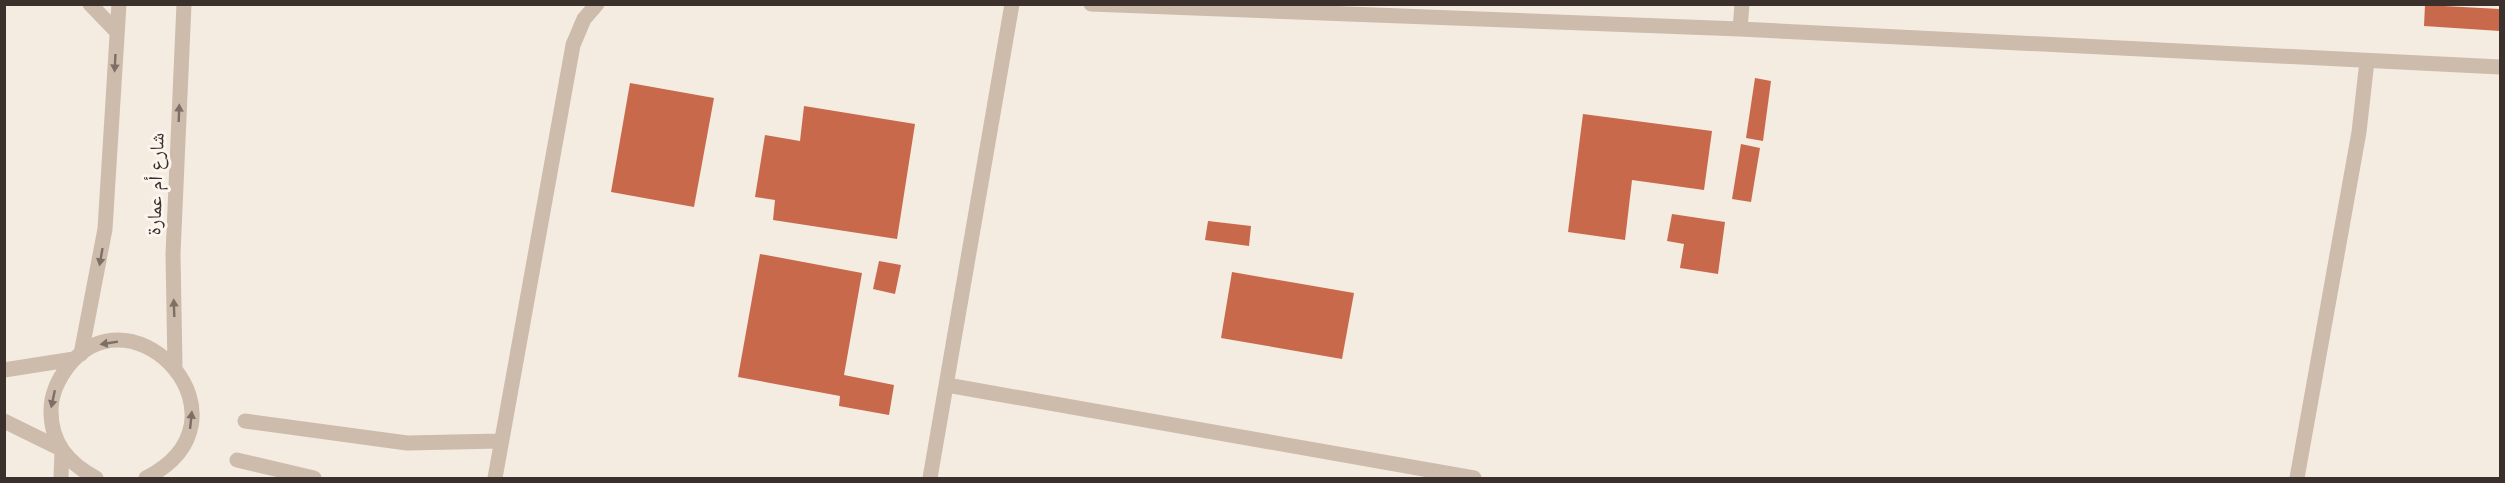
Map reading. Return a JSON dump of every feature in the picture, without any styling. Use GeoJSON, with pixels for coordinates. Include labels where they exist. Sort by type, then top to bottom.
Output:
{"type":"FeatureCollection","features":[{"type":"Feature","properties":{"kind":"street"},"geometry":{"type":"LineString","coordinates":[[90,4],[117,32]]}},
{"type":"Feature","properties":{"kind":"street"},"geometry":{"type":"LineString","coordinates":[[96,478],[77,468],[61,450],[51,426],[51,401],[59,378],[78,356],[105,229],[119,4]]}},
{"type":"Feature","properties":{"kind":"street","name":"شارع أم عمارة"},"geometry":{"type":"LineString","coordinates":[[175,366],[173,254],[184,4]]}},
{"type":"Feature","properties":{"kind":"street"},"geometry":{"type":"LineString","coordinates":[[495,478],[573,45],[584,18],[597,4]]}},
{"type":"Feature","properties":{"kind":"street"},"geometry":{"type":"LineString","coordinates":[[930,478],[1012,4]]}},
{"type":"Feature","properties":{"kind":"street"},"geometry":{"type":"LineString","coordinates":[[1091,4],[1740,30],[2500,67]]}},
{"type":"Feature","properties":{"kind":"street"},"geometry":{"type":"LineString","coordinates":[[1740,30],[1742,4]]}},
{"type":"Feature","properties":{"kind":"street"},"geometry":{"type":"LineString","coordinates":[[2297,478],[2359,132],[2367,61]]}},
{"type":"Feature","properties":{"kind":"street"},"geometry":{"type":"LineString","coordinates":[[4,370],[78,356],[112,342],[130,342],[147,346],[175,366],[188,388],[192,418],[183,447],[162,474],[146,478]]}},
{"type":"Feature","properties":{"kind":"street"},"geometry":{"type":"LineString","coordinates":[[947,385],[1474,478]]}},
{"type":"Feature","properties":{"kind":"street"},"geometry":{"type":"LineString","coordinates":[[245,421],[407,443],[500,441]]}},
{"type":"Feature","properties":{"kind":"street"},"geometry":{"type":"LineString","coordinates":[[4,422],[61,450]]}},
{"type":"Feature","properties":{"kind":"street"},"geometry":{"type":"LineString","coordinates":[[61,450],[61,478]]}},
{"type":"Feature","properties":{"kind":"street"},"geometry":{"type":"LineString","coordinates":[[237,460],[314,478]]}},
{"type":"Feature","properties":{"kind":"building"},"geometry":{"type":"Polygon","coordinates":[[[2425,5],[2500,9],[2500,31],[2424,26],[2425,5]]]}},
{"type":"Feature","properties":{"kind":"building"},"geometry":{"type":"Polygon","coordinates":[[[1755,78],[1771,81],[1763,141],[1746,138],[1755,78]]]}},
{"type":"Feature","properties":{"kind":"building"},"geometry":{"type":"Polygon","coordinates":[[[630,83],[714,98],[694,207],[611,192],[630,83]]]}},
{"type":"Feature","properties":{"kind":"building"},"geometry":{"type":"Polygon","coordinates":[[[804,106],[915,124],[897,239],[773,220],[775,200],[755,197],[765,135],[800,141],[804,106]]]}},
{"type":"Feature","properties":{"kind":"building"},"geometry":{"type":"Polygon","coordinates":[[[1583,114],[1712,131],[1704,190],[1632,180],[1625,240],[1568,232],[1583,114]]]}},
{"type":"Feature","properties":{"kind":"building"},"geometry":{"type":"Polygon","coordinates":[[[1741,144],[1760,148],[1751,202],[1732,199],[1741,144]]]}},
{"type":"Feature","properties":{"kind":"building"},"geometry":{"type":"Polygon","coordinates":[[[1672,214],[1725,222],[1718,274],[1680,268],[1684,244],[1667,241],[1672,214]]]}},
{"type":"Feature","properties":{"kind":"building"},"geometry":{"type":"Polygon","coordinates":[[[1208,221],[1251,226],[1249,246],[1205,240],[1208,221]]]}},
{"type":"Feature","properties":{"kind":"building"},"geometry":{"type":"Polygon","coordinates":[[[760,254],[862,273],[844,375],[894,385],[889,415],[839,406],[840,396],[738,377],[760,254]]]}},
{"type":"Feature","properties":{"kind":"building"},"geometry":{"type":"Polygon","coordinates":[[[879,261],[901,265],[895,294],[873,289],[879,261]]]}},
{"type":"Feature","properties":{"kind":"building"},"geometry":{"type":"Polygon","coordinates":[[[1232,272],[1354,293],[1342,359],[1221,338],[1232,272]]]}}]}
